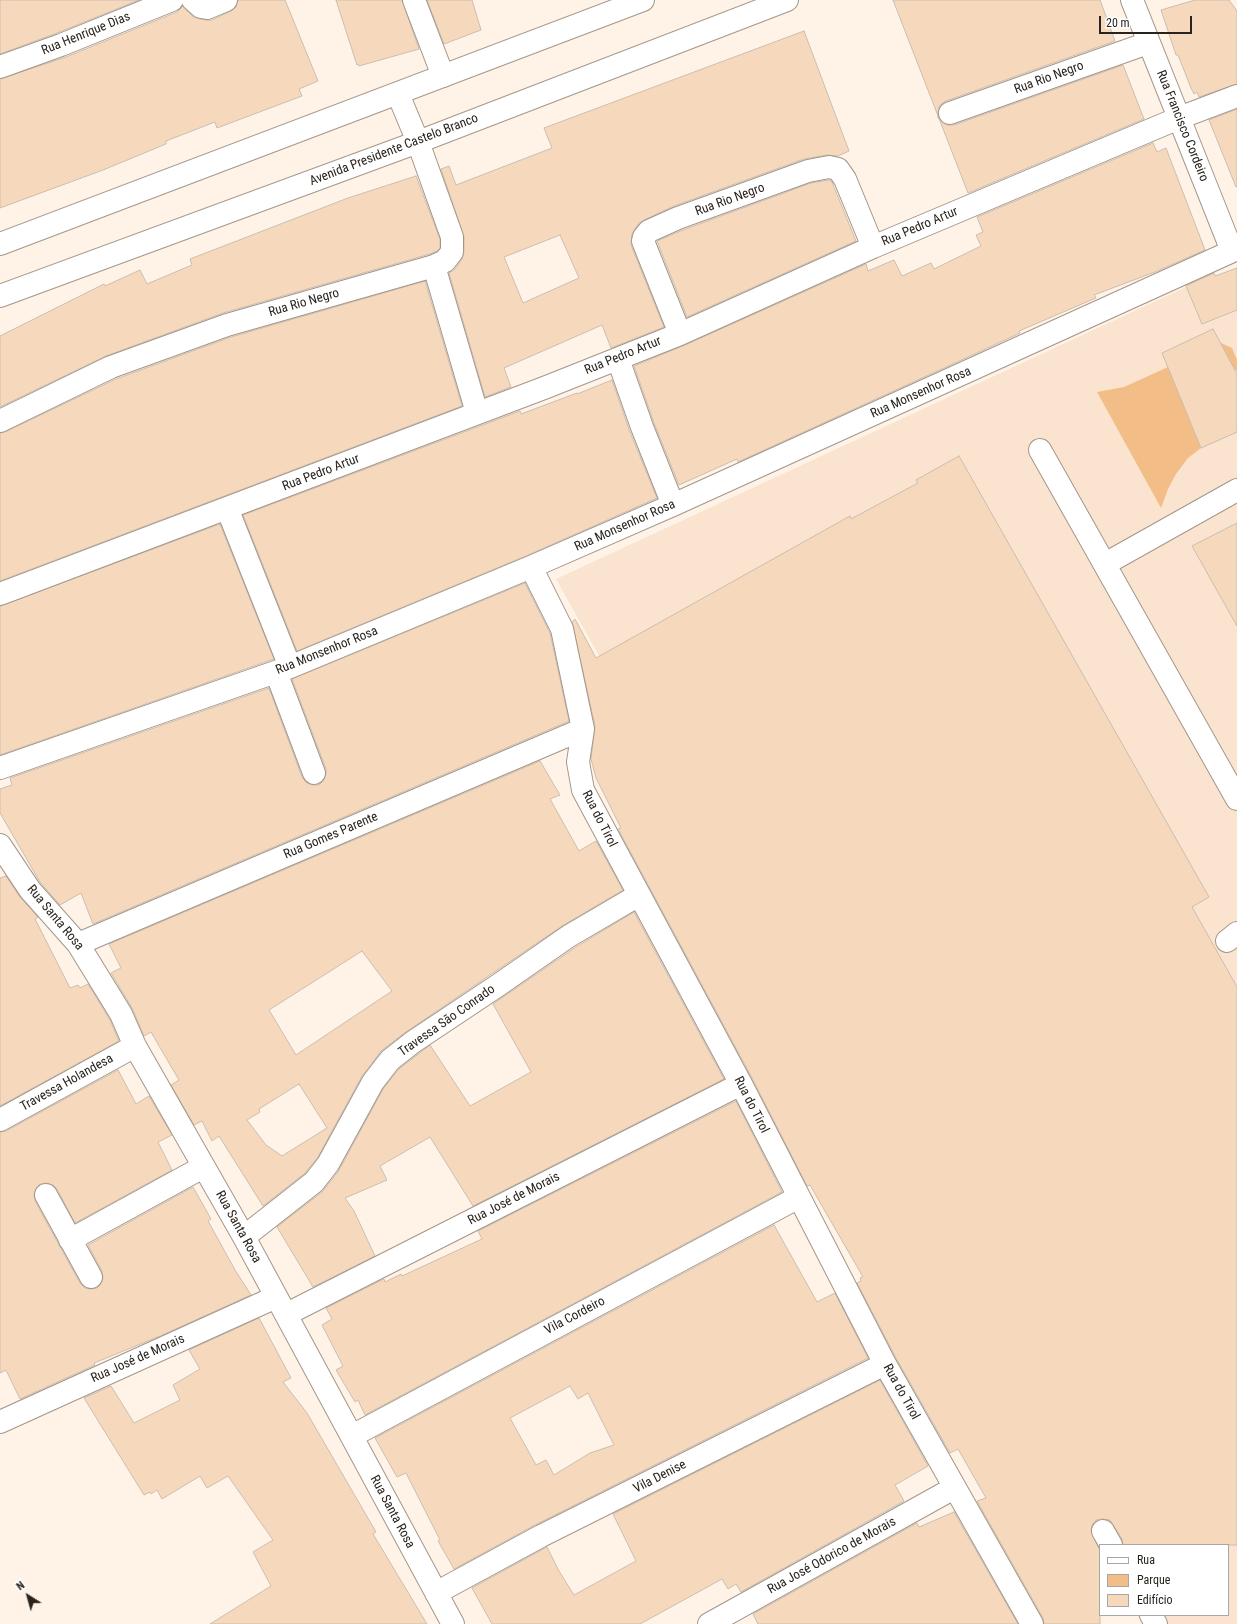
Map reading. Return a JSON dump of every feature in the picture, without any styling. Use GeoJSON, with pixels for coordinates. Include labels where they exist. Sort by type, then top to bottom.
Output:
{"type":"FeatureCollection","features":[{"type":"Feature","properties":{"kind":"street","name":"Rua Henrique Dias"},"geometry":{"type":"LineString","coordinates":[[0,67],[61,45],[172,0]]}},
{"type":"Feature","properties":{"kind":"street"},"geometry":{"type":"LineString","coordinates":[[193,0],[201,7],[207,8],[226,0]]}},
{"type":"Feature","properties":{"kind":"street"},"geometry":{"type":"LineString","coordinates":[[414,0],[443,76]]}},
{"type":"Feature","properties":{"kind":"street"},"geometry":{"type":"LineString","coordinates":[[0,244],[643,0]]}},
{"type":"Feature","properties":{"kind":"street","name":"Avenida Presidente Castelo Branco"},"geometry":{"type":"LineString","coordinates":[[0,296],[418,142],[787,0]]}},
{"type":"Feature","properties":{"kind":"street","name":"Rua Francisco Cordeiro"},"geometry":{"type":"LineString","coordinates":[[1132,0],[1148,43],[1235,251]]}},
{"type":"Feature","properties":{"kind":"street","name":"Rua Rio Negro"},"geometry":{"type":"LineString","coordinates":[[950,113],[1148,43]]}},
{"type":"Feature","properties":{"kind":"street","name":"Rua Rio Negro"},"geometry":{"type":"LineString","coordinates":[[0,421],[111,367],[227,325],[434,266],[445,261],[452,252],[452,237],[418,142],[398,94]]}},
{"type":"Feature","properties":{"kind":"street","name":"Rua Pedro Artur"},"geometry":{"type":"LineString","coordinates":[[0,594],[618,359],[680,334],[873,247],[1179,118],[1237,96]]}},
{"type":"Feature","properties":{"kind":"street","name":"Rua Rio Negro"},"geometry":{"type":"LineString","coordinates":[[680,334],[643,241],[644,237],[650,231],[678,218],[808,171],[829,167],[838,169],[845,179],[873,247]]}},
{"type":"Feature","properties":{"kind":"street","name":"Rua Monsenhor Rosa"},"geometry":{"type":"LineString","coordinates":[[0,768],[283,670],[531,567],[673,505],[1235,251]]}},
{"type":"Feature","properties":{"kind":"street"},"geometry":{"type":"LineString","coordinates":[[434,266],[477,413]]}},
{"type":"Feature","properties":{"kind":"street"},"geometry":{"type":"LineString","coordinates":[[618,359],[642,427],[673,505]]}},
{"type":"Feature","properties":{"kind":"street"},"geometry":{"type":"LineString","coordinates":[[1040,450],[1237,799]]}},
{"type":"Feature","properties":{"kind":"street"},"geometry":{"type":"LineString","coordinates":[[1105,564],[1237,490]]}},
{"type":"Feature","properties":{"kind":"street"},"geometry":{"type":"LineString","coordinates":[[227,508],[283,670],[314,773]]}},
{"type":"Feature","properties":{"kind":"street","name":"Rua do Tirol"},"geometry":{"type":"LineString","coordinates":[[531,567],[562,629],[583,729],[578,762],[583,790],[741,1084],[885,1364],[1032,1624]]}},
{"type":"Feature","properties":{"kind":"street","name":"Rua Gomes Parente"},"geometry":{"type":"LineString","coordinates":[[78,944],[583,729]]}},
{"type":"Feature","properties":{"kind":"street","name":"Rua Santa Rosa"},"geometry":{"type":"LineString","coordinates":[[0,845],[30,890],[78,944],[121,1014],[135,1046],[244,1237],[453,1624]]}},
{"type":"Feature","properties":{"kind":"street","name":"Travessa São Conrado"},"geometry":{"type":"LineString","coordinates":[[244,1237],[314,1182],[331,1158],[373,1082],[390,1060],[413,1042],[569,936],[639,895]]}},
{"type":"Feature","properties":{"kind":"street","name":"Travessa Holandesa"},"geometry":{"type":"LineString","coordinates":[[0,1120],[135,1046]]}},
{"type":"Feature","properties":{"kind":"street","name":"Rua José de Morais"},"geometry":{"type":"LineString","coordinates":[[0,1422],[281,1305],[741,1084]]}},
{"type":"Feature","properties":{"kind":"street"},"geometry":{"type":"LineString","coordinates":[[70,1240],[204,1167]]}},
{"type":"Feature","properties":{"kind":"street"},"geometry":{"type":"LineString","coordinates":[[46,1195],[90,1277]]}},
{"type":"Feature","properties":{"kind":"street","name":"Vila Cordeiro"},"geometry":{"type":"LineString","coordinates":[[352,1436],[799,1196]]}},
{"type":"Feature","properties":{"kind":"street","name":"Vila Denise"},"geometry":{"type":"LineString","coordinates":[[436,1593],[540,1536],[885,1364]]}},
{"type":"Feature","properties":{"kind":"street","name":"Rua José Odorico de Morais"},"geometry":{"type":"LineString","coordinates":[[709,1624],[954,1488]]}},
{"type":"Feature","properties":{"kind":"shaded area"},"geometry":{"type":"Polygon","coordinates":[[[1237,268],[1237,1624],[1142,1624],[1138,1616],[1229,1616],[1229,1544],[1099,1544],[1099,1548],[556,579],[1186,287],[1237,268]]]}},
{"type":"Feature","properties":{"kind":"green space"},"geometry":{"type":"Polygon","coordinates":[[[1221,343],[1232,348],[1237,360],[1237,370],[1180,395],[1201,448],[1188,458],[1176,474],[1168,489],[1161,508],[1097,392],[1124,387],[1221,343]]]}},
{"type":"Feature","properties":{"kind":"building"},"geometry":{"type":"Polygon","coordinates":[[[0,0],[139,0],[0,54],[0,0]]]}},
{"type":"Feature","properties":{"kind":"building"},"geometry":{"type":"Polygon","coordinates":[[[238,0],[285,0],[318,81],[299,89],[302,96],[217,128],[215,122],[166,141],[166,144],[103,170],[0,208],[0,79],[66,57],[177,12],[183,6],[193,17],[212,20],[231,11],[236,7],[238,0]]]}},
{"type":"Feature","properties":{"kind":"building"},"geometry":{"type":"Polygon","coordinates":[[[336,0],[402,0],[419,49],[359,66],[358,64],[357,65],[336,0]]]}},
{"type":"Feature","properties":{"kind":"building"},"geometry":{"type":"Polygon","coordinates":[[[427,0],[472,0],[481,30],[444,44],[427,0]]]}},
{"type":"Feature","properties":{"kind":"building"},"geometry":{"type":"Polygon","coordinates":[[[893,0],[1100,0],[1115,41],[946,101],[940,105],[938,116],[893,0]]]}},
{"type":"Feature","properties":{"kind":"building"},"geometry":{"type":"Polygon","coordinates":[[[1195,0],[1229,0],[1237,11],[1237,84],[1199,97],[1197,92],[1194,94],[1178,55],[1176,55],[1161,10],[1195,0]]]}},
{"type":"Feature","properties":{"kind":"building"},"geometry":{"type":"Polygon","coordinates":[[[804,31],[849,151],[838,156],[827,155],[804,159],[674,206],[639,223],[632,234],[631,245],[664,327],[611,348],[602,325],[504,368],[511,387],[485,397],[449,273],[455,269],[462,259],[464,252],[464,237],[441,169],[449,166],[456,185],[552,148],[544,128],[804,31]],[[560,235],[504,257],[523,303],[579,278],[560,235]]]}},
{"type":"Feature","properties":{"kind":"building"},"geometry":{"type":"Polygon","coordinates":[[[1123,65],[1144,119],[968,193],[939,119],[947,125],[954,125],[1123,65]]]}},
{"type":"Feature","properties":{"kind":"building"},"geometry":{"type":"Polygon","coordinates":[[[1237,109],[1237,187],[1236,187],[1209,120],[1237,109]]]}},
{"type":"Feature","properties":{"kind":"building"},"geometry":{"type":"Polygon","coordinates":[[[1153,143],[1157,152],[1166,148],[1205,250],[1155,272],[1094,295],[1096,298],[1019,331],[1020,333],[944,368],[738,462],[737,459],[679,485],[654,423],[634,366],[685,345],[866,264],[868,271],[894,260],[902,276],[931,263],[934,269],[981,246],[976,235],[983,232],[977,217],[1153,143]]]}},
{"type":"Feature","properties":{"kind":"building"},"geometry":{"type":"Polygon","coordinates":[[[416,176],[440,239],[440,248],[437,251],[223,313],[106,356],[0,407],[0,336],[104,284],[105,286],[140,270],[147,284],[192,265],[190,259],[348,198],[416,176]]]}},
{"type":"Feature","properties":{"kind":"building"},"geometry":{"type":"Polygon","coordinates":[[[829,180],[832,182],[856,241],[687,317],[657,241],[811,183],[829,180]]]}},
{"type":"Feature","properties":{"kind":"building"},"geometry":{"type":"Polygon","coordinates":[[[1237,268],[1237,310],[1202,324],[1186,286],[1214,273],[1215,276],[1237,268]]]}},
{"type":"Feature","properties":{"kind":"building"},"geometry":{"type":"Polygon","coordinates":[[[425,281],[462,406],[0,581],[0,433],[5,432],[116,379],[231,337],[425,281]]]}},
{"type":"Feature","properties":{"kind":"building"},"geometry":{"type":"Polygon","coordinates":[[[1213,329],[1237,374],[1237,432],[1201,448],[1162,353],[1213,329]]]}},
{"type":"Feature","properties":{"kind":"building"},"geometry":{"type":"Polygon","coordinates":[[[612,380],[630,432],[657,498],[526,556],[297,651],[243,515],[520,411],[521,414],[612,380]]]}},
{"type":"Feature","properties":{"kind":"building"},"geometry":{"type":"Polygon","coordinates":[[[959,456],[1209,897],[1192,907],[1237,987],[1237,1545],[1123,1544],[1122,1539],[1110,1520],[1096,1520],[1092,1525],[1091,1531],[1099,1549],[1100,1624],[1044,1624],[1043,1618],[977,1501],[986,1498],[958,1449],[950,1453],[896,1358],[857,1283],[861,1281],[860,1278],[863,1277],[810,1185],[807,1186],[752,1078],[618,829],[621,828],[596,778],[591,759],[595,726],[572,622],[575,619],[596,658],[850,516],[851,519],[918,483],[916,480],[959,456]]]}},
{"type":"Feature","properties":{"kind":"building"},"geometry":{"type":"Polygon","coordinates":[[[1237,523],[1237,626],[1192,546],[1237,523]]]}},
{"type":"Feature","properties":{"kind":"building"},"geometry":{"type":"Polygon","coordinates":[[[220,524],[274,659],[0,755],[0,606],[220,524]]]}},
{"type":"Feature","properties":{"kind":"building"},"geometry":{"type":"Polygon","coordinates":[[[525,583],[550,633],[569,721],[567,722],[93,924],[81,893],[60,905],[40,882],[0,813],[0,789],[12,785],[10,778],[269,688],[302,777],[306,782],[312,785],[319,785],[326,775],[326,769],[292,679],[525,583]]]}},
{"type":"Feature","properties":{"kind":"building"},"geometry":{"type":"Polygon","coordinates":[[[540,761],[560,795],[550,799],[579,851],[596,841],[623,890],[562,926],[406,1032],[382,1050],[362,1076],[318,1157],[305,1173],[263,1206],[219,1136],[212,1141],[202,1121],[194,1125],[171,1085],[179,1080],[151,1032],[144,1036],[132,1008],[111,973],[121,968],[109,944],[540,761]],[[362,951],[269,1010],[296,1055],[392,991],[362,951]],[[299,1084],[259,1109],[260,1112],[247,1120],[266,1145],[282,1156],[327,1128],[299,1084]]]}},
{"type":"Feature","properties":{"kind":"building"},"geometry":{"type":"Polygon","coordinates":[[[6,876],[20,897],[38,917],[35,919],[70,988],[78,985],[80,988],[88,984],[110,1020],[119,1041],[0,1106],[0,878],[6,876]]]}},
{"type":"Feature","properties":{"kind":"building"},"geometry":{"type":"Polygon","coordinates":[[[634,912],[724,1079],[473,1206],[430,1137],[380,1166],[387,1180],[345,1198],[354,1211],[375,1256],[313,1287],[277,1227],[322,1192],[338,1172],[383,1089],[399,1069],[430,1045],[470,1106],[531,1072],[493,1004],[576,947],[634,912]]]}},
{"type":"Feature","properties":{"kind":"building"},"geometry":{"type":"Polygon","coordinates":[[[118,1070],[136,1104],[149,1096],[172,1135],[158,1142],[172,1170],[75,1223],[57,1189],[53,1185],[46,1183],[40,1184],[36,1188],[34,1194],[35,1201],[80,1283],[85,1288],[97,1288],[101,1284],[103,1278],[102,1271],[88,1245],[193,1187],[211,1219],[208,1221],[235,1270],[251,1295],[160,1336],[94,1363],[95,1365],[20,1399],[6,1370],[0,1373],[0,1132],[6,1131],[118,1070]]]}},
{"type":"Feature","properties":{"kind":"building"},"geometry":{"type":"Polygon","coordinates":[[[736,1101],[782,1192],[365,1415],[358,1400],[355,1402],[336,1370],[343,1366],[322,1325],[332,1319],[326,1308],[384,1279],[385,1282],[401,1274],[402,1276],[482,1239],[478,1231],[736,1101]]]}},
{"type":"Feature","properties":{"kind":"building"},"geometry":{"type":"Polygon","coordinates":[[[774,1225],[817,1302],[835,1293],[868,1358],[535,1525],[454,1569],[438,1541],[440,1540],[406,1473],[397,1477],[375,1438],[774,1225]],[[570,1386],[510,1418],[536,1465],[546,1460],[554,1475],[590,1453],[614,1445],[588,1393],[578,1399],[570,1386]]]}},
{"type":"Feature","properties":{"kind":"building"},"geometry":{"type":"Polygon","coordinates":[[[259,1318],[291,1378],[283,1382],[307,1413],[376,1532],[373,1534],[427,1624],[210,1624],[271,1586],[253,1552],[273,1540],[228,1476],[207,1488],[200,1476],[162,1499],[157,1490],[151,1494],[150,1492],[144,1495],[84,1398],[111,1386],[134,1423],[180,1400],[173,1385],[200,1369],[189,1350],[259,1318]]]}},
{"type":"Feature","properties":{"kind":"building"},"geometry":{"type":"Polygon","coordinates":[[[880,1380],[928,1466],[895,1485],[904,1501],[741,1592],[736,1584],[728,1589],[722,1579],[640,1624],[492,1624],[472,1588],[547,1547],[559,1571],[574,1595],[636,1561],[613,1514],[880,1380]]]}},
{"type":"Feature","properties":{"kind":"building"},"geometry":{"type":"Polygon","coordinates":[[[954,1512],[1018,1624],[758,1624],[753,1614],[917,1523],[919,1527],[954,1512]]]}}]}
